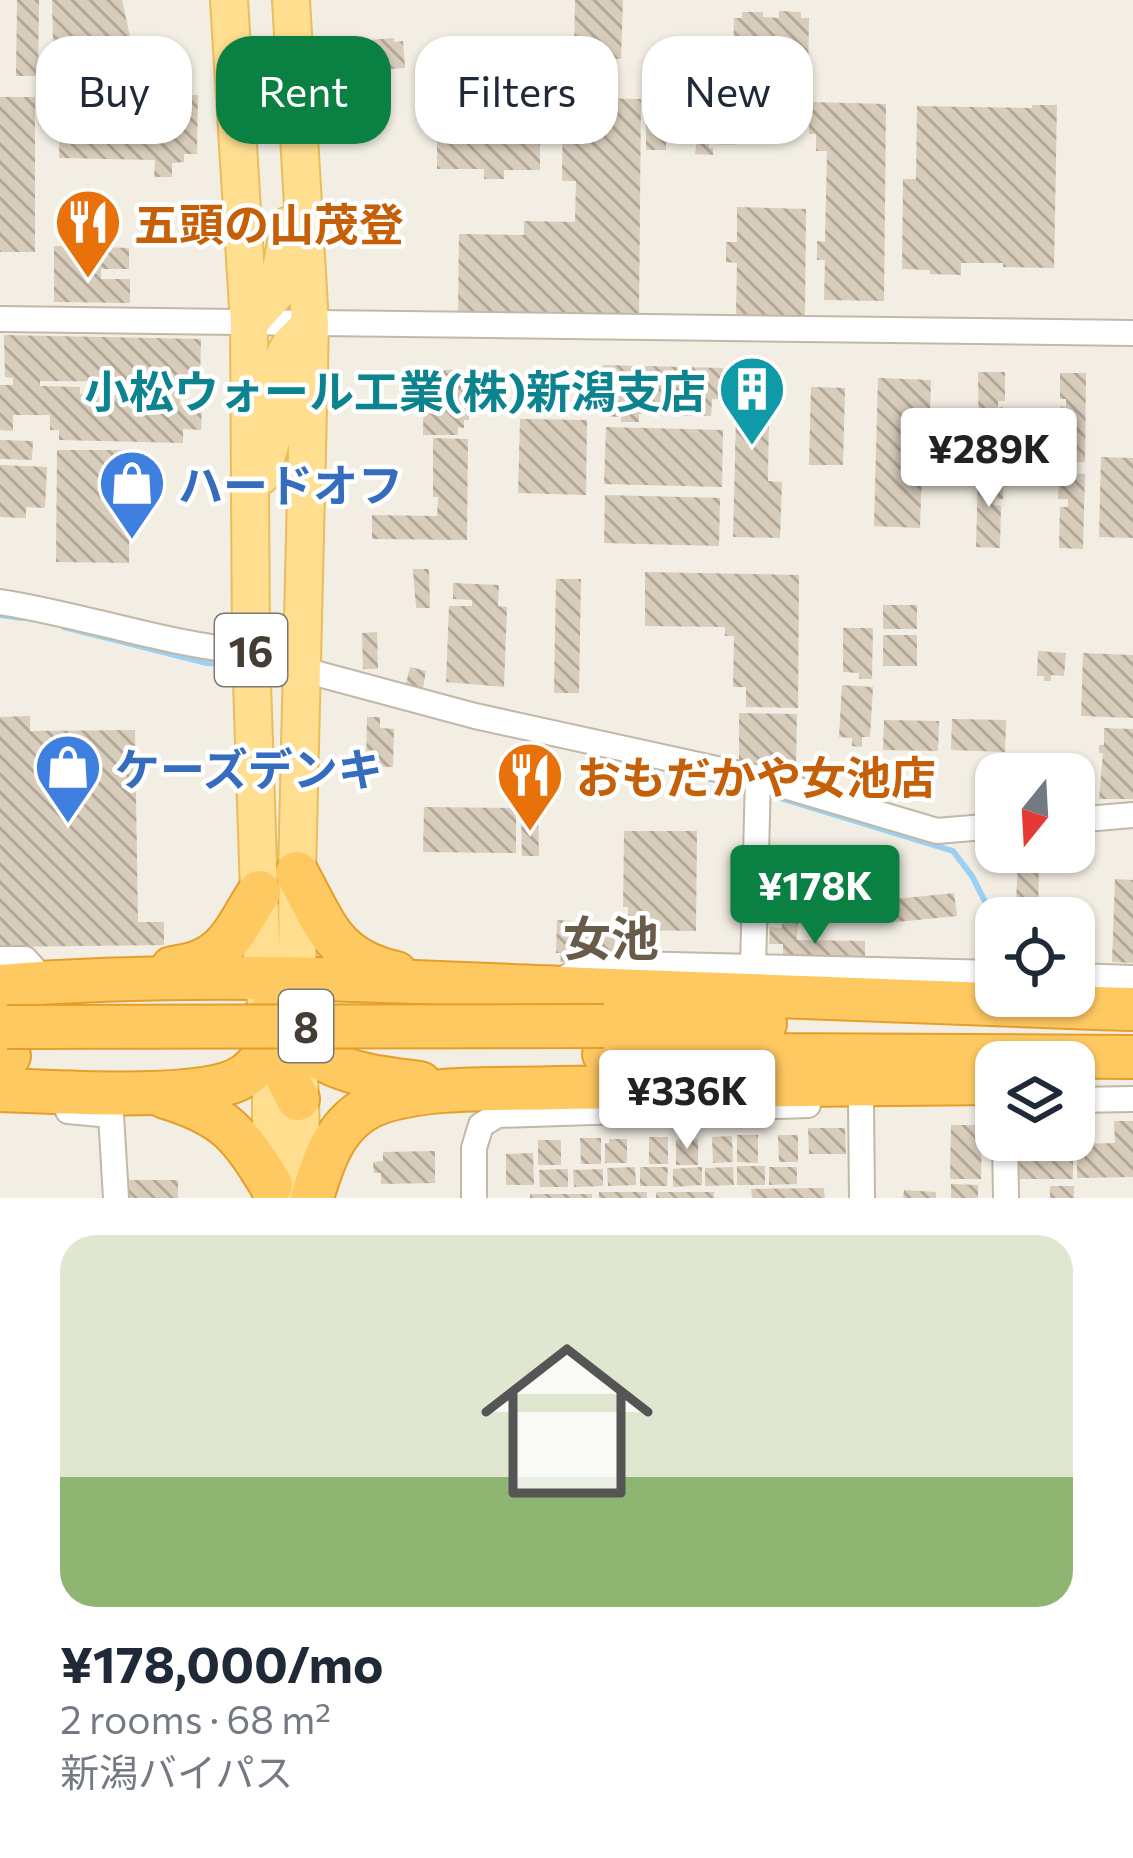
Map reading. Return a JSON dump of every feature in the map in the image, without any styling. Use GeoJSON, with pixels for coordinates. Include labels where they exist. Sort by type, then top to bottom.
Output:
{"type":"FeatureCollection","features":[{"type":"Feature","properties":{"kind":"highway"},"geometry":{"type":"LineString","coordinates":[[297,873],[329,933],[346,954],[375,968],[442,983]]}},
{"type":"Feature","properties":{"kind":"highway"},"geometry":{"type":"LineString","coordinates":[[259,892],[223,948],[199,965],[46,982],[3,1041],[190,1104],[224,1123],[289,1195],[323,1159],[338,1133],[363,1112],[412,1095],[481,1107],[688,1085],[975,1083]]}},
{"type":"Feature","properties":{"kind":"highway"},"geometry":{"type":"LineString","coordinates":[[46,982],[280,978],[1133,1009]]}},
{"type":"Feature","properties":{"kind":"highway"},"geometry":{"type":"LineString","coordinates":[[280,978],[285,1062]]}},
{"type":"Feature","properties":{"kind":"highway"},"geometry":{"type":"LineString","coordinates":[[46,982],[193,990],[241,1004],[259,1020],[285,1062]]}},
{"type":"Feature","properties":{"kind":"highway"},"geometry":{"type":"LineString","coordinates":[[285,1062],[331,1007],[350,996],[442,983]]}},
{"type":"Feature","properties":{"kind":"highway","name":"8"},"geometry":{"type":"LineString","coordinates":[[604,1040],[1133,1019]]}},
{"type":"Feature","properties":{"kind":"highway","name":"8"},"geometry":{"type":"LineString","coordinates":[[3,1041],[604,1040],[1133,1057]]}},
{"type":"Feature","properties":{"kind":"highway"},"geometry":{"type":"LineString","coordinates":[[153,1093],[210,1088],[240,1079],[256,1066],[330,1063],[357,1075],[481,1107]]}},
{"type":"Feature","properties":{"kind":"highway"},"geometry":{"type":"LineString","coordinates":[[1095,1082],[1133,1082]]}},
{"type":"Feature","properties":{"kind":"main road","name":"16"},"geometry":{"type":"LineString","coordinates":[[229,0],[249,323],[251,652],[259,892],[280,978]]}},
{"type":"Feature","properties":{"kind":"main road","name":"16"},"geometry":{"type":"LineString","coordinates":[[280,978],[297,873],[310,324],[291,0]]}},
{"type":"Feature","properties":{"kind":"main road"},"geometry":{"type":"LineString","coordinates":[[249,323],[278,292],[302,180]]}},
{"type":"Feature","properties":{"kind":"main road"},"geometry":{"type":"LineString","coordinates":[[250,507],[273,443],[285,354],[310,324]]}},
{"type":"Feature","properties":{"kind":"main road"},"geometry":{"type":"LineString","coordinates":[[285,1062],[289,1195]]}},
{"type":"Feature","properties":{"kind":"street"},"geometry":{"type":"LineString","coordinates":[[0,320],[1133,333]]}},
{"type":"Feature","properties":{"kind":"street"},"geometry":{"type":"LineString","coordinates":[[0,602],[200,648],[251,652]]}},
{"type":"Feature","properties":{"kind":"street"},"geometry":{"type":"LineString","coordinates":[[300,669],[475,716],[758,778],[937,831],[975,828]]}},
{"type":"Feature","properties":{"kind":"street"},"geometry":{"type":"LineString","coordinates":[[753,967],[758,778]]}},
{"type":"Feature","properties":{"kind":"street"},"geometry":{"type":"LineString","coordinates":[[1095,818],[1133,815]]}},
{"type":"Feature","properties":{"kind":"street"},"geometry":{"type":"LineString","coordinates":[[0,959],[25,959],[46,982]]}},
{"type":"Feature","properties":{"kind":"street"},"geometry":{"type":"LineString","coordinates":[[550,988],[590,963],[975,972]]}},
{"type":"Feature","properties":{"kind":"street"},"geometry":{"type":"LineString","coordinates":[[1095,977],[1133,978]]}},
{"type":"Feature","properties":{"kind":"street"},"geometry":{"type":"LineString","coordinates":[[1095,1100],[1133,1099]]}},
{"type":"Feature","properties":{"kind":"street"},"geometry":{"type":"LineString","coordinates":[[474,1198],[473,1148],[481,1107],[498,1115],[975,1101]]}},
{"type":"Feature","properties":{"kind":"street"},"geometry":{"type":"LineString","coordinates":[[861,1103],[862,1198]]}},
{"type":"Feature","properties":{"kind":"street"},"geometry":{"type":"LineString","coordinates":[[0,1107],[111,1115],[116,1198]]}},
{"type":"Feature","properties":{"kind":"street"},"geometry":{"type":"LineString","coordinates":[[1005,1161],[1006,1198]]}},
{"type":"Feature","properties":{"kind":"building"},"geometry":{"type":"Polygon","coordinates":[[[17,0],[39,0],[36,76],[16,76],[17,0]]]}},
{"type":"Feature","properties":{"kind":"building"},"geometry":{"type":"Polygon","coordinates":[[[52,0],[122,0],[130,36],[53,36],[52,0]]]}},
{"type":"Feature","properties":{"kind":"building"},"geometry":{"type":"Polygon","coordinates":[[[575,0],[623,0],[621,59],[618,36],[574,36],[575,0]]]}},
{"type":"Feature","properties":{"kind":"building"},"geometry":{"type":"Polygon","coordinates":[[[779,11],[801,12],[801,18],[809,18],[809,36],[734,36],[734,18],[742,18],[742,12],[779,18],[779,11]]]}},
{"type":"Feature","properties":{"kind":"building"},"geometry":{"type":"Polygon","coordinates":[[[391,38],[403,41],[405,68],[391,69],[391,38]]]}},
{"type":"Feature","properties":{"kind":"building"},"geometry":{"type":"Polygon","coordinates":[[[192,95],[198,95],[197,154],[184,154],[184,162],[172,163],[172,177],[154,177],[155,160],[59,158],[59,144],[192,144],[192,95]]]}},
{"type":"Feature","properties":{"kind":"building"},"geometry":{"type":"Polygon","coordinates":[[[0,97],[35,97],[35,252],[0,252],[0,97]]]}},
{"type":"Feature","properties":{"kind":"building"},"geometry":{"type":"Polygon","coordinates":[[[618,99],[641,99],[639,315],[458,313],[459,234],[524,235],[524,221],[575,222],[576,181],[562,181],[562,144],[618,144],[618,99]]]}},
{"type":"Feature","properties":{"kind":"building"},"geometry":{"type":"Polygon","coordinates":[[[813,102],[886,104],[884,301],[824,300],[825,260],[817,260],[817,241],[825,242],[827,151],[816,151],[813,102]]]}},
{"type":"Feature","properties":{"kind":"building"},"geometry":{"type":"Polygon","coordinates":[[[1057,105],[1054,268],[961,263],[961,275],[902,269],[903,179],[916,179],[917,106],[1057,105]]]}},
{"type":"Feature","properties":{"kind":"building"},"geometry":{"type":"Polygon","coordinates":[[[437,144],[540,144],[540,170],[504,170],[504,179],[484,179],[484,169],[437,169],[437,144]]]}},
{"type":"Feature","properties":{"kind":"building"},"geometry":{"type":"Polygon","coordinates":[[[646,144],[666,144],[666,150],[646,150],[646,144]]]}},
{"type":"Feature","properties":{"kind":"building"},"geometry":{"type":"Polygon","coordinates":[[[696,144],[713,148],[713,155],[695,154],[696,144]]]}},
{"type":"Feature","properties":{"kind":"building"},"geometry":{"type":"Polygon","coordinates":[[[737,207],[806,209],[805,316],[736,315],[737,263],[726,262],[726,242],[737,242],[737,207]]]}},
{"type":"Feature","properties":{"kind":"building"},"geometry":{"type":"Polygon","coordinates":[[[80,231],[102,231],[102,247],[129,248],[129,269],[101,269],[101,279],[130,279],[130,303],[54,302],[54,246],[80,246],[80,231]]]}},
{"type":"Feature","properties":{"kind":"building"},"geometry":{"type":"Polygon","coordinates":[[[4,335],[201,339],[200,382],[40,381],[40,386],[80,387],[80,394],[140,395],[140,387],[180,388],[180,405],[202,405],[201,430],[183,429],[183,443],[59,440],[59,430],[50,430],[50,415],[13,415],[13,431],[0,430],[0,385],[13,385],[13,378],[5,377],[4,335]]]}},
{"type":"Feature","properties":{"kind":"building"},"geometry":{"type":"Polygon","coordinates":[[[603,365],[723,368],[723,387],[718,386],[718,399],[712,399],[711,416],[639,414],[639,422],[621,422],[621,417],[602,416],[603,365]]]}},
{"type":"Feature","properties":{"kind":"building"},"geometry":{"type":"Polygon","coordinates":[[[413,370],[453,370],[453,381],[461,381],[461,390],[469,390],[469,420],[464,420],[464,428],[458,427],[458,435],[423,435],[424,388],[413,387],[413,370]]]}},
{"type":"Feature","properties":{"kind":"building"},"geometry":{"type":"Polygon","coordinates":[[[978,372],[1005,372],[1005,401],[998,401],[998,408],[1003,407],[1003,463],[979,463],[978,372]]]}},
{"type":"Feature","properties":{"kind":"building"},"geometry":{"type":"Polygon","coordinates":[[[1060,373],[1086,373],[1085,462],[1060,462],[1060,406],[1066,407],[1066,399],[1060,399],[1060,373]]]}},
{"type":"Feature","properties":{"kind":"building"},"geometry":{"type":"Polygon","coordinates":[[[878,378],[931,380],[930,411],[924,411],[920,528],[874,526],[878,378]]]}},
{"type":"Feature","properties":{"kind":"building"},"geometry":{"type":"Polygon","coordinates":[[[811,387],[845,388],[843,465],[809,465],[811,387]]]}},
{"type":"Feature","properties":{"kind":"building","name":"小松ウォール工業(株)新潟支店"},"geometry":{"type":"Polygon","coordinates":[[[736,415],[769,416],[768,481],[782,482],[780,538],[733,537],[736,415]]]}},
{"type":"Feature","properties":{"kind":"building"},"geometry":{"type":"Polygon","coordinates":[[[520,419],[587,420],[586,495],[518,493],[520,419]]]}},
{"type":"Feature","properties":{"kind":"building"},"geometry":{"type":"Polygon","coordinates":[[[606,427],[723,430],[722,487],[604,484],[606,427]]]}},
{"type":"Feature","properties":{"kind":"building"},"geometry":{"type":"Polygon","coordinates":[[[433,438],[468,439],[467,540],[372,539],[372,515],[437,516],[433,438]]]}},
{"type":"Feature","properties":{"kind":"building"},"geometry":{"type":"Polygon","coordinates":[[[0,440],[33,441],[32,460],[0,459],[0,440]]]}},
{"type":"Feature","properties":{"kind":"building"},"geometry":{"type":"Polygon","coordinates":[[[57,450],[129,450],[129,563],[56,562],[57,450]]]}},
{"type":"Feature","properties":{"kind":"building"},"geometry":{"type":"Polygon","coordinates":[[[1101,457],[1133,458],[1133,538],[1099,537],[1101,457]]]}},
{"type":"Feature","properties":{"kind":"building"},"geometry":{"type":"Polygon","coordinates":[[[0,465],[47,467],[45,508],[26,507],[26,518],[0,517],[0,465]]]}},
{"type":"Feature","properties":{"kind":"building"},"geometry":{"type":"Polygon","coordinates":[[[978,472],[1004,473],[1003,499],[995,499],[994,505],[1001,506],[1000,548],[976,547],[978,472]]]}},
{"type":"Feature","properties":{"kind":"building"},"geometry":{"type":"Polygon","coordinates":[[[1059,473],[1085,474],[1083,549],[1059,548],[1060,507],[1068,507],[1068,499],[1058,499],[1059,473]]]}},
{"type":"Feature","properties":{"kind":"building"},"geometry":{"type":"Polygon","coordinates":[[[605,495],[720,498],[719,546],[604,543],[605,495]]]}},
{"type":"Feature","properties":{"kind":"building"},"geometry":{"type":"Polygon","coordinates":[[[413,569],[429,569],[430,608],[416,608],[413,569]]]}},
{"type":"Feature","properties":{"kind":"building"},"geometry":{"type":"Polygon","coordinates":[[[645,572],[799,575],[798,708],[746,707],[746,687],[733,687],[734,636],[725,636],[725,627],[645,626],[645,572]]]}},
{"type":"Feature","properties":{"kind":"building"},"geometry":{"type":"Polygon","coordinates":[[[556,579],[581,579],[579,693],[554,693],[556,579]]]}},
{"type":"Feature","properties":{"kind":"building"},"geometry":{"type":"Polygon","coordinates":[[[453,583],[499,585],[498,606],[507,607],[504,687],[446,682],[449,606],[472,606],[472,600],[453,599],[453,583]]]}},
{"type":"Feature","properties":{"kind":"building"},"geometry":{"type":"Polygon","coordinates":[[[883,605],[917,605],[917,629],[883,629],[883,605]]]}},
{"type":"Feature","properties":{"kind":"building"},"geometry":{"type":"Polygon","coordinates":[[[843,628],[873,628],[872,679],[843,672],[843,628]]]}},
{"type":"Feature","properties":{"kind":"building"},"geometry":{"type":"Polygon","coordinates":[[[377,632],[378,669],[363,669],[362,633],[377,632]]]}},
{"type":"Feature","properties":{"kind":"building"},"geometry":{"type":"Polygon","coordinates":[[[883,635],[917,635],[917,666],[883,666],[883,635]]]}},
{"type":"Feature","properties":{"kind":"building"},"geometry":{"type":"Polygon","coordinates":[[[1038,651],[1066,653],[1064,676],[1051,675],[1051,681],[1044,681],[1044,676],[1037,676],[1038,651]]]}},
{"type":"Feature","properties":{"kind":"building"},"geometry":{"type":"Polygon","coordinates":[[[1083,653],[1133,655],[1133,718],[1081,716],[1083,653]]]}},
{"type":"Feature","properties":{"kind":"building"},"geometry":{"type":"Polygon","coordinates":[[[410,667],[426,671],[423,688],[406,684],[410,667]]]}},
{"type":"Feature","properties":{"kind":"building"},"geometry":{"type":"Polygon","coordinates":[[[842,685],[873,687],[870,737],[862,737],[862,747],[852,746],[852,738],[839,737],[842,685]]]}},
{"type":"Feature","properties":{"kind":"building"},"geometry":{"type":"Polygon","coordinates":[[[739,713],[797,714],[796,765],[739,764],[739,713]]]}},
{"type":"Feature","properties":{"kind":"building","name":"ケーズデンキ"},"geometry":{"type":"Polygon","coordinates":[[[30,716],[30,731],[135,730],[138,922],[164,922],[164,945],[0,947],[0,717],[30,716]]]}},
{"type":"Feature","properties":{"kind":"building"},"geometry":{"type":"Polygon","coordinates":[[[367,717],[380,717],[380,728],[394,729],[393,767],[366,766],[367,717]]]}},
{"type":"Feature","properties":{"kind":"building"},"geometry":{"type":"Polygon","coordinates":[[[952,719],[1006,720],[1005,752],[951,750],[952,719]]]}},
{"type":"Feature","properties":{"kind":"building"},"geometry":{"type":"Polygon","coordinates":[[[884,720],[939,721],[938,751],[883,750],[884,720]]]}},
{"type":"Feature","properties":{"kind":"building"},"geometry":{"type":"Polygon","coordinates":[[[1104,728],[1133,729],[1133,799],[1099,799],[1103,753],[1099,745],[1104,745],[1104,728]]]}},
{"type":"Feature","properties":{"kind":"building"},"geometry":{"type":"Polygon","coordinates":[[[424,807],[516,808],[516,853],[423,852],[424,807]]]}},
{"type":"Feature","properties":{"kind":"building","name":"おもだかや女池店"},"geometry":{"type":"Polygon","coordinates":[[[521,811],[538,811],[539,856],[522,856],[521,811]]]}},
{"type":"Feature","properties":{"kind":"building"},"geometry":{"type":"Polygon","coordinates":[[[624,831],[697,831],[696,931],[628,930],[628,907],[623,907],[624,831]]]}},
{"type":"Feature","properties":{"kind":"building"},"geometry":{"type":"Polygon","coordinates":[[[1017,873],[1039,873],[1038,897],[1016,897],[1017,873]]]}},
{"type":"Feature","properties":{"kind":"building"},"geometry":{"type":"Polygon","coordinates":[[[1115,879],[1133,880],[1133,963],[1112,962],[1115,879]]]}},
{"type":"Feature","properties":{"kind":"building"},"geometry":{"type":"Polygon","coordinates":[[[954,893],[957,916],[887,923],[885,900],[954,893]]]}},
{"type":"Feature","properties":{"kind":"building"},"geometry":{"type":"Polygon","coordinates":[[[557,920],[576,921],[576,928],[615,929],[614,954],[582,953],[573,962],[560,962],[557,920]]]}},
{"type":"Feature","properties":{"kind":"building"},"geometry":{"type":"Polygon","coordinates":[[[782,920],[798,920],[797,940],[865,941],[865,963],[783,961],[783,944],[769,944],[770,927],[782,928],[782,920]]]}},
{"type":"Feature","properties":{"kind":"building"},"geometry":{"type":"Polygon","coordinates":[[[1114,1121],[1133,1121],[1133,1177],[1077,1178],[1077,1161],[1095,1161],[1095,1144],[1115,1143],[1114,1121]]]}},
{"type":"Feature","properties":{"kind":"building"},"geometry":{"type":"Polygon","coordinates":[[[951,1125],[975,1125],[975,1161],[981,1161],[981,1179],[950,1179],[951,1125]]]}},
{"type":"Feature","properties":{"kind":"building"},"geometry":{"type":"Polygon","coordinates":[[[808,1128],[845,1128],[846,1154],[809,1154],[808,1128]]]}},
{"type":"Feature","properties":{"kind":"building"},"geometry":{"type":"Polygon","coordinates":[[[737,1135],[758,1135],[758,1163],[737,1162],[737,1135]]]}},
{"type":"Feature","properties":{"kind":"building"},"geometry":{"type":"Polygon","coordinates":[[[778,1135],[798,1135],[798,1162],[779,1162],[778,1135]]]}},
{"type":"Feature","properties":{"kind":"building"},"geometry":{"type":"Polygon","coordinates":[[[732,1136],[733,1162],[713,1163],[712,1137],[732,1136]]]}},
{"type":"Feature","properties":{"kind":"building"},"geometry":{"type":"Polygon","coordinates":[[[649,1137],[668,1137],[668,1164],[649,1164],[649,1137]]]}},
{"type":"Feature","properties":{"kind":"building"},"geometry":{"type":"Polygon","coordinates":[[[580,1138],[601,1138],[601,1164],[581,1164],[580,1138]]]}},
{"type":"Feature","properties":{"kind":"building"},"geometry":{"type":"Polygon","coordinates":[[[609,1139],[627,1139],[627,1163],[605,1163],[609,1139]]]}},
{"type":"Feature","properties":{"kind":"building"},"geometry":{"type":"Polygon","coordinates":[[[698,1139],[698,1165],[676,1165],[676,1140],[698,1139]]]}},
{"type":"Feature","properties":{"kind":"building"},"geometry":{"type":"Polygon","coordinates":[[[538,1140],[561,1140],[561,1165],[538,1165],[538,1140]]]}},
{"type":"Feature","properties":{"kind":"building"},"geometry":{"type":"Polygon","coordinates":[[[435,1151],[435,1183],[381,1184],[381,1173],[374,1173],[373,1162],[383,1161],[383,1152],[435,1151]]]}},
{"type":"Feature","properties":{"kind":"building"},"geometry":{"type":"Polygon","coordinates":[[[533,1153],[534,1185],[506,1185],[506,1154],[533,1153]]]}},
{"type":"Feature","properties":{"kind":"building"},"geometry":{"type":"Polygon","coordinates":[[[1017,1161],[1073,1161],[1073,1179],[1017,1179],[1017,1161]]]}},
{"type":"Feature","properties":{"kind":"building"},"geometry":{"type":"Polygon","coordinates":[[[737,1166],[765,1166],[765,1185],[737,1185],[737,1166]]]}},
{"type":"Feature","properties":{"kind":"building"},"geometry":{"type":"Polygon","coordinates":[[[635,1167],[636,1185],[608,1186],[607,1168],[635,1167]]]}},
{"type":"Feature","properties":{"kind":"building"},"geometry":{"type":"Polygon","coordinates":[[[640,1167],[668,1167],[667,1186],[640,1186],[640,1167]]]}},
{"type":"Feature","properties":{"kind":"building"},"geometry":{"type":"Polygon","coordinates":[[[702,1167],[702,1185],[673,1187],[673,1169],[702,1167]]]}},
{"type":"Feature","properties":{"kind":"building"},"geometry":{"type":"Polygon","coordinates":[[[733,1167],[734,1185],[705,1186],[705,1168],[733,1167]]]}},
{"type":"Feature","properties":{"kind":"building"},"geometry":{"type":"Polygon","coordinates":[[[769,1167],[797,1167],[797,1184],[769,1185],[769,1167]]]}},
{"type":"Feature","properties":{"kind":"building"},"geometry":{"type":"Polygon","coordinates":[[[568,1169],[568,1187],[540,1187],[539,1170],[568,1169]]]}},
{"type":"Feature","properties":{"kind":"building"},"geometry":{"type":"Polygon","coordinates":[[[603,1169],[603,1186],[574,1187],[573,1170],[603,1169]]]}},
{"type":"Feature","properties":{"kind":"building"},"geometry":{"type":"Polygon","coordinates":[[[129,1180],[178,1180],[178,1198],[129,1198],[129,1180]]]}},
{"type":"Feature","properties":{"kind":"building"},"geometry":{"type":"Polygon","coordinates":[[[951,1184],[978,1185],[978,1198],[951,1198],[951,1184]]]}},
{"type":"Feature","properties":{"kind":"building"},"geometry":{"type":"Polygon","coordinates":[[[1050,1186],[1074,1186],[1074,1198],[1050,1198],[1050,1186]]]}},
{"type":"Feature","properties":{"kind":"building"},"geometry":{"type":"Polygon","coordinates":[[[824,1188],[825,1198],[752,1198],[751,1189],[824,1188]]]}},
{"type":"Feature","properties":{"kind":"building"},"geometry":{"type":"Polygon","coordinates":[[[904,1190],[936,1192],[936,1198],[903,1198],[904,1190]]]}},
{"type":"Feature","properties":{"kind":"building"},"geometry":{"type":"Polygon","coordinates":[[[599,1192],[647,1192],[647,1198],[599,1198],[599,1192]]]}},
{"type":"Feature","properties":{"kind":"building"},"geometry":{"type":"Polygon","coordinates":[[[656,1192],[714,1192],[714,1198],[656,1198],[656,1192]]]}},
{"type":"Feature","properties":{"kind":"building"},"geometry":{"type":"Polygon","coordinates":[[[530,1194],[592,1194],[592,1198],[530,1198],[530,1194]]]}},
{"type":"Feature","properties":{"kind":"waterway"},"geometry":{"type":"LineString","coordinates":[[0,615],[22,618]]}},
{"type":"Feature","properties":{"kind":"waterway"},"geometry":{"type":"LineString","coordinates":[[64,627],[207,663],[238,665]]}},
{"type":"Feature","properties":{"kind":"waterway"},"geometry":{"type":"LineString","coordinates":[[263,666],[292,667]]}},
{"type":"Feature","properties":{"kind":"waterway"},"geometry":{"type":"LineString","coordinates":[[767,794],[953,851],[983,897]]}},
{"type":"Feature","properties":{"kind":"place","name":"五頭の山茂登"},"geometry":{"type":"Point","coordinates":[88,281]}},
{"type":"Feature","properties":{"kind":"place","name":"小松ウォール工業(株)新潟支店"},"geometry":{"type":"Point","coordinates":[752,448]}},
{"type":"Feature","properties":{"kind":"place","name":"ハードオフ"},"geometry":{"type":"Point","coordinates":[132,542]}},
{"type":"Feature","properties":{"kind":"place","name":"ケーズデンキ"},"geometry":{"type":"Point","coordinates":[68,826]}},
{"type":"Feature","properties":{"kind":"place","name":"おもだかや女池店"},"geometry":{"type":"Point","coordinates":[530,834]}},
{"type":"Feature","properties":{"kind":"district","name":"女池"},"geometry":{"type":"Point","coordinates":[611,936]}}]}
